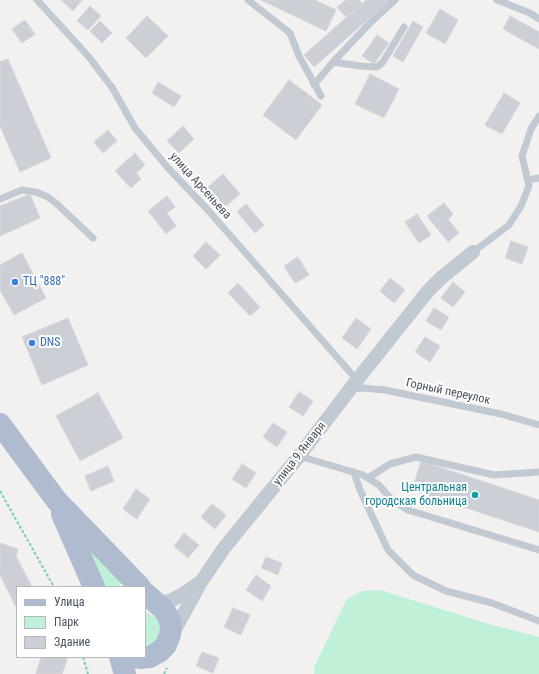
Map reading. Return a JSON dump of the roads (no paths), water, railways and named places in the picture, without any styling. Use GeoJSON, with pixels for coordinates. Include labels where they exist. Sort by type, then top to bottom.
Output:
{"type":"FeatureCollection","features":[{"type":"Feature","properties":{"kind":"main road"},"geometry":{"type":"LineString","coordinates":[[0,424],[57,501],[139,586]]}},
{"type":"Feature","properties":{"kind":"main road"},"geometry":{"type":"LineString","coordinates":[[57,501],[94,586]]}},
{"type":"Feature","properties":{"kind":"main road"},"geometry":{"type":"LineString","coordinates":[[146,657],[159,652],[167,644],[171,625],[168,616],[162,608],[148,598]]}},
{"type":"Feature","properties":{"kind":"main road","name":"улица 9 Января"},"geometry":{"type":"LineString","coordinates":[[149,674],[167,644]]}},
{"type":"Feature","properties":{"kind":"main road"},"geometry":{"type":"LineString","coordinates":[[120,658],[125,674]]}},
{"type":"Feature","properties":{"kind":"street","name":"улица 9 Января"},"geometry":{"type":"LineString","coordinates":[[167,644],[201,582],[224,548],[299,456],[428,291],[441,278],[473,252]]}},
{"type":"Feature","properties":{"kind":"street"},"geometry":{"type":"LineString","coordinates":[[148,598],[162,603],[170,601],[201,582]]}},
{"type":"Feature","properties":{"kind":"lane","name":"улица Арсеньева"},"geometry":{"type":"LineString","coordinates":[[37,0],[89,57],[113,90],[135,128],[169,169],[212,215],[354,384]]}},
{"type":"Feature","properties":{"kind":"lane"},"geometry":{"type":"LineString","coordinates":[[248,0],[290,33],[299,56],[321,96]]}},
{"type":"Feature","properties":{"kind":"lane"},"geometry":{"type":"LineString","coordinates":[[314,85],[333,62],[370,23],[395,0]]}},
{"type":"Feature","properties":{"kind":"lane"},"geometry":{"type":"LineString","coordinates":[[497,0],[539,19]]}},
{"type":"Feature","properties":{"kind":"lane"},"geometry":{"type":"LineString","coordinates":[[333,62],[360,66],[377,66],[382,62],[404,27]]}},
{"type":"Feature","properties":{"kind":"lane"},"geometry":{"type":"LineString","coordinates":[[473,252],[509,225],[521,206],[529,186],[522,156],[531,129],[539,116]]}},
{"type":"Feature","properties":{"kind":"lane"},"geometry":{"type":"LineString","coordinates":[[528,180],[539,178]]}},
{"type":"Feature","properties":{"kind":"lane"},"geometry":{"type":"LineString","coordinates":[[0,199],[22,190],[36,192],[48,197],[58,204],[94,238]]}},
{"type":"Feature","properties":{"kind":"lane","name":"Горный переулок"},"geometry":{"type":"LineString","coordinates":[[354,384],[363,388],[385,390],[500,414],[539,424]]}},
{"type":"Feature","properties":{"kind":"lane"},"geometry":{"type":"LineString","coordinates":[[299,456],[363,475],[378,485],[390,498],[408,510],[539,550]]}},
{"type":"Feature","properties":{"kind":"lane"},"geometry":{"type":"LineString","coordinates":[[368,478],[390,464],[416,457],[494,475],[539,472]]}},
{"type":"Feature","properties":{"kind":"lane"},"geometry":{"type":"LineString","coordinates":[[354,472],[360,490],[388,550],[413,576],[446,591],[492,603],[539,621]]}},
{"type":"Feature","properties":{"kind":"place","name":"ТЦ \"888\""},"geometry":{"type":"Point","coordinates":[15,282]}},
{"type":"Feature","properties":{"kind":"place","name":"DNS"},"geometry":{"type":"Point","coordinates":[32,343]}},
{"type":"Feature","properties":{"kind":"place","name":"Центральная городская больница"},"geometry":{"type":"Point","coordinates":[475,495]}}]}
